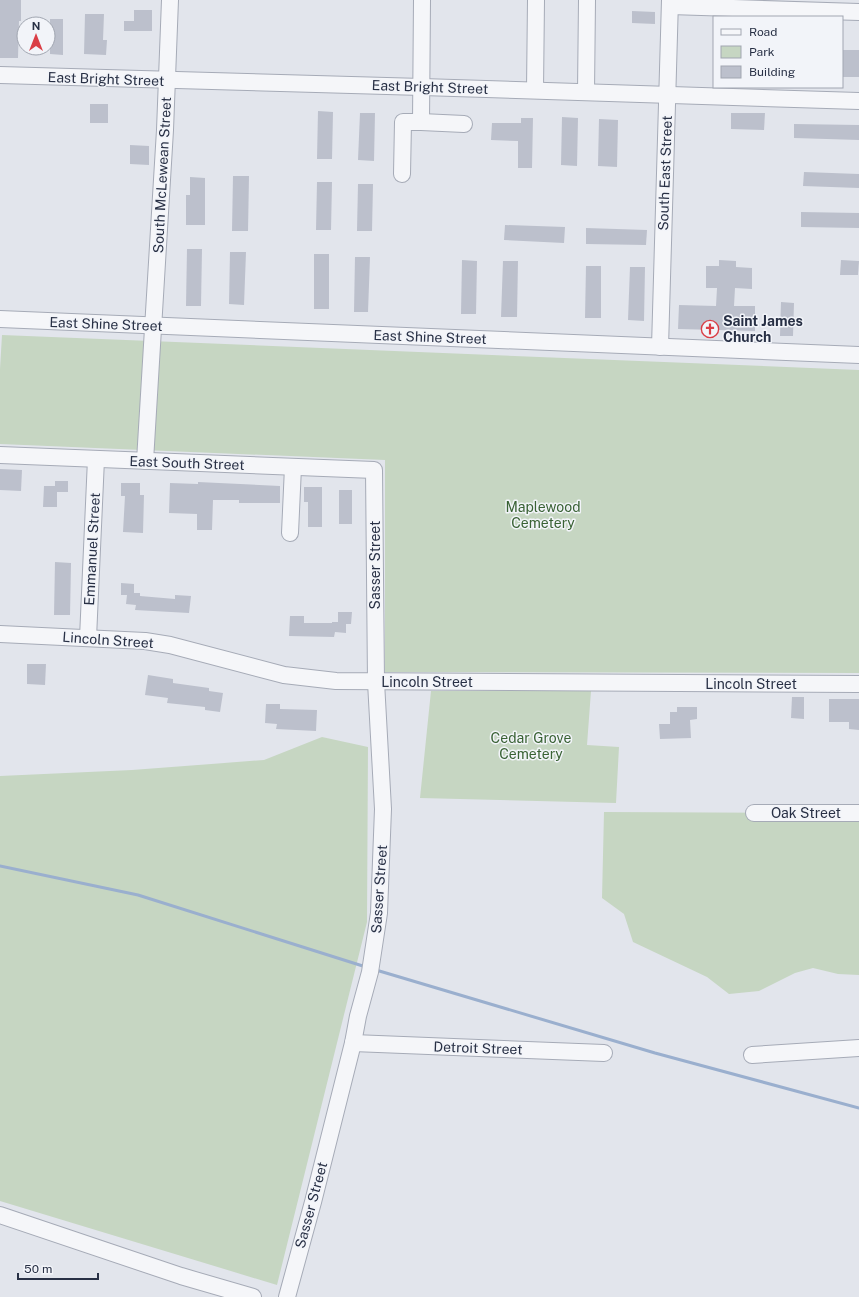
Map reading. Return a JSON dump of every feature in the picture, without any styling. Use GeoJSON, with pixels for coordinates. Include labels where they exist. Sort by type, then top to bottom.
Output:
{"type":"FeatureCollection","features":[{"type":"Feature","properties":{"kind":"street","name":"South McLewean Street"},"geometry":{"type":"LineString","coordinates":[[145,461],[154,326],[170,0]]}},
{"type":"Feature","properties":{"kind":"street"},"geometry":{"type":"LineString","coordinates":[[421,122],[422,0]]}},
{"type":"Feature","properties":{"kind":"street"},"geometry":{"type":"LineString","coordinates":[[535,90],[536,0]]}},
{"type":"Feature","properties":{"kind":"street"},"geometry":{"type":"LineString","coordinates":[[586,92],[587,0]]}},
{"type":"Feature","properties":{"kind":"street"},"geometry":{"type":"LineString","coordinates":[[670,3],[789,10],[859,12]]}},
{"type":"Feature","properties":{"kind":"street","name":"South East Street"},"geometry":{"type":"LineString","coordinates":[[660,347],[670,3]]}},
{"type":"Feature","properties":{"kind":"street","name":"East Bright Street"},"geometry":{"type":"LineString","coordinates":[[0,75],[167,81],[422,86],[859,101]]}},
{"type":"Feature","properties":{"kind":"street"},"geometry":{"type":"LineString","coordinates":[[402,174],[403,122],[464,124]]}},
{"type":"Feature","properties":{"kind":"street","name":"East Shine Street"},"geometry":{"type":"LineString","coordinates":[[0,319],[859,355]]}},
{"type":"Feature","properties":{"kind":"street","name":"East South Street"},"geometry":{"type":"LineString","coordinates":[[0,455],[293,468],[374,470]]}},
{"type":"Feature","properties":{"kind":"street","name":"Emmanuel Street"},"geometry":{"type":"LineString","coordinates":[[88,638],[96,459]]}},
{"type":"Feature","properties":{"kind":"street"},"geometry":{"type":"LineString","coordinates":[[290,533],[293,468]]}},
{"type":"Feature","properties":{"kind":"street","name":"Sasser Street"},"geometry":{"type":"LineString","coordinates":[[287,1297],[353,1043],[358,1016],[370,972],[379,913],[384,809],[376,682],[374,470]]}},
{"type":"Feature","properties":{"kind":"street","name":"Lincoln Street"},"geometry":{"type":"LineString","coordinates":[[0,634],[145,641],[202,652],[284,675],[336,681],[859,684]]}},
{"type":"Feature","properties":{"kind":"street","name":"Oak Street"},"geometry":{"type":"LineString","coordinates":[[754,813],[859,813]]}},
{"type":"Feature","properties":{"kind":"street","name":"Detroit Street"},"geometry":{"type":"LineString","coordinates":[[353,1043],[604,1053]]}},
{"type":"Feature","properties":{"kind":"street"},"geometry":{"type":"LineString","coordinates":[[752,1055],[859,1048]]}},
{"type":"Feature","properties":{"kind":"street"},"geometry":{"type":"LineString","coordinates":[[0,1215],[181,1276],[253,1297]]}},
{"type":"Feature","properties":{"kind":"green space","name":"Maplewood Cemetery"},"geometry":{"type":"Polygon","coordinates":[[[2,335],[859,370],[859,673],[385,672],[385,460],[0,444],[0,369],[2,335]]]}},
{"type":"Feature","properties":{"kind":"green space","name":"Cedar Grove Cemetery"},"geometry":{"type":"Polygon","coordinates":[[[431,691],[591,691],[587,745],[619,747],[616,803],[420,798],[431,691]]]}},
{"type":"Feature","properties":{"kind":"green space"},"geometry":{"type":"Polygon","coordinates":[[[322,737],[368,747],[367,922],[277,1285],[0,1201],[0,776],[132,770],[264,760],[322,737]]]}},
{"type":"Feature","properties":{"kind":"green space"},"geometry":{"type":"Polygon","coordinates":[[[604,812],[859,813],[859,975],[838,974],[813,968],[795,973],[759,991],[729,994],[707,977],[633,942],[624,914],[602,898],[604,812]]]}},
{"type":"Feature","properties":{"kind":"building"},"geometry":{"type":"Polygon","coordinates":[[[0,0],[21,0],[21,16],[16,16],[16,56],[18,56],[18,58],[0,58],[0,0]]]}},
{"type":"Feature","properties":{"kind":"building"},"geometry":{"type":"Polygon","coordinates":[[[134,10],[152,10],[152,31],[124,31],[124,21],[134,21],[134,10]]]}},
{"type":"Feature","properties":{"kind":"building"},"geometry":{"type":"Polygon","coordinates":[[[632,11],[655,12],[655,24],[632,23],[632,11]]]}},
{"type":"Feature","properties":{"kind":"building"},"geometry":{"type":"Polygon","coordinates":[[[85,14],[104,14],[103,40],[107,40],[106,55],[84,54],[85,14]]]}},
{"type":"Feature","properties":{"kind":"building"},"geometry":{"type":"Polygon","coordinates":[[[56,19],[63,19],[63,55],[56,54],[56,19]]]}},
{"type":"Feature","properties":{"kind":"building"},"geometry":{"type":"Polygon","coordinates":[[[843,50],[859,50],[859,77],[843,77],[843,50]]]}},
{"type":"Feature","properties":{"kind":"building"},"geometry":{"type":"Polygon","coordinates":[[[90,104],[108,104],[108,123],[90,123],[90,104]]]}},
{"type":"Feature","properties":{"kind":"building"},"geometry":{"type":"Polygon","coordinates":[[[318,111],[333,112],[332,159],[317,159],[318,111]]]}},
{"type":"Feature","properties":{"kind":"building"},"geometry":{"type":"Polygon","coordinates":[[[360,113],[375,113],[374,161],[358,160],[360,113]]]}},
{"type":"Feature","properties":{"kind":"building"},"geometry":{"type":"Polygon","coordinates":[[[731,113],[765,113],[764,130],[731,129],[731,113]]]}},
{"type":"Feature","properties":{"kind":"building"},"geometry":{"type":"Polygon","coordinates":[[[562,117],[578,118],[577,166],[561,165],[562,117]]]}},
{"type":"Feature","properties":{"kind":"building"},"geometry":{"type":"Polygon","coordinates":[[[521,118],[533,118],[532,168],[518,168],[518,141],[491,140],[492,123],[521,123],[521,118]]]}},
{"type":"Feature","properties":{"kind":"building"},"geometry":{"type":"Polygon","coordinates":[[[599,119],[618,120],[617,167],[598,166],[599,119]]]}},
{"type":"Feature","properties":{"kind":"building"},"geometry":{"type":"Polygon","coordinates":[[[794,124],[859,125],[859,140],[794,138],[794,124]]]}},
{"type":"Feature","properties":{"kind":"building"},"geometry":{"type":"Polygon","coordinates":[[[130,145],[149,146],[149,165],[130,164],[130,145]]]}},
{"type":"Feature","properties":{"kind":"building"},"geometry":{"type":"Polygon","coordinates":[[[804,172],[859,174],[859,188],[803,186],[804,172]]]}},
{"type":"Feature","properties":{"kind":"building"},"geometry":{"type":"Polygon","coordinates":[[[233,176],[249,176],[248,231],[232,231],[233,176]]]}},
{"type":"Feature","properties":{"kind":"building"},"geometry":{"type":"Polygon","coordinates":[[[190,177],[205,178],[205,225],[186,225],[186,195],[190,195],[190,177]]]}},
{"type":"Feature","properties":{"kind":"building"},"geometry":{"type":"Polygon","coordinates":[[[317,182],[332,182],[331,230],[316,230],[317,182]]]}},
{"type":"Feature","properties":{"kind":"building"},"geometry":{"type":"Polygon","coordinates":[[[358,184],[373,184],[372,231],[357,231],[358,184]]]}},
{"type":"Feature","properties":{"kind":"building"},"geometry":{"type":"Polygon","coordinates":[[[801,212],[859,213],[859,228],[801,227],[801,212]]]}},
{"type":"Feature","properties":{"kind":"building"},"geometry":{"type":"Polygon","coordinates":[[[505,225],[565,227],[564,243],[504,240],[505,225]]]}},
{"type":"Feature","properties":{"kind":"building"},"geometry":{"type":"Polygon","coordinates":[[[586,228],[647,230],[646,245],[586,244],[586,228]]]}},
{"type":"Feature","properties":{"kind":"building"},"geometry":{"type":"Polygon","coordinates":[[[187,249],[202,249],[201,306],[186,306],[187,249]]]}},
{"type":"Feature","properties":{"kind":"building"},"geometry":{"type":"Polygon","coordinates":[[[230,252],[246,252],[244,305],[229,304],[230,252]]]}},
{"type":"Feature","properties":{"kind":"building"},"geometry":{"type":"Polygon","coordinates":[[[314,254],[329,254],[329,309],[314,309],[314,254]]]}},
{"type":"Feature","properties":{"kind":"building"},"geometry":{"type":"Polygon","coordinates":[[[355,257],[370,257],[368,312],[354,312],[355,257]]]}},
{"type":"Feature","properties":{"kind":"building"},"geometry":{"type":"Polygon","coordinates":[[[462,260],[477,261],[476,314],[461,314],[462,260]]]}},
{"type":"Feature","properties":{"kind":"building"},"geometry":{"type":"Polygon","coordinates":[[[719,260],[736,261],[736,267],[752,268],[752,289],[735,288],[734,306],[755,306],[755,331],[678,329],[679,305],[716,306],[717,288],[706,288],[706,266],[719,266],[719,260]]]}},
{"type":"Feature","properties":{"kind":"building"},"geometry":{"type":"Polygon","coordinates":[[[841,260],[859,261],[858,275],[840,275],[841,260]]]}},
{"type":"Feature","properties":{"kind":"building"},"geometry":{"type":"Polygon","coordinates":[[[503,261],[518,261],[517,317],[501,317],[503,261]]]}},
{"type":"Feature","properties":{"kind":"building"},"geometry":{"type":"Polygon","coordinates":[[[586,266],[601,266],[601,318],[585,318],[586,266]]]}},
{"type":"Feature","properties":{"kind":"building"},"geometry":{"type":"Polygon","coordinates":[[[630,267],[645,267],[644,321],[628,320],[630,267]]]}},
{"type":"Feature","properties":{"kind":"building"},"geometry":{"type":"Polygon","coordinates":[[[781,302],[794,303],[793,336],[780,336],[781,302]]]}},
{"type":"Feature","properties":{"kind":"building"},"geometry":{"type":"Polygon","coordinates":[[[0,469],[22,470],[21,491],[0,490],[0,469]]]}},
{"type":"Feature","properties":{"kind":"building"},"geometry":{"type":"Polygon","coordinates":[[[55,481],[68,481],[68,492],[57,492],[57,507],[43,507],[44,486],[55,486],[55,481]]]}},
{"type":"Feature","properties":{"kind":"building"},"geometry":{"type":"Polygon","coordinates":[[[198,482],[280,486],[280,503],[239,503],[239,500],[213,500],[212,530],[197,530],[197,514],[169,513],[170,483],[198,484],[198,482]]]}},
{"type":"Feature","properties":{"kind":"building"},"geometry":{"type":"Polygon","coordinates":[[[121,483],[140,483],[140,495],[144,495],[143,533],[123,532],[125,496],[121,496],[121,483]]]}},
{"type":"Feature","properties":{"kind":"building"},"geometry":{"type":"Polygon","coordinates":[[[304,487],[322,487],[322,527],[308,527],[308,502],[304,502],[304,487]]]}},
{"type":"Feature","properties":{"kind":"building"},"geometry":{"type":"Polygon","coordinates":[[[339,490],[352,490],[352,524],[339,524],[339,490]]]}},
{"type":"Feature","properties":{"kind":"building"},"geometry":{"type":"Polygon","coordinates":[[[55,562],[71,563],[70,615],[54,615],[55,562]]]}},
{"type":"Feature","properties":{"kind":"building"},"geometry":{"type":"Polygon","coordinates":[[[121,583],[134,584],[134,593],[140,593],[140,596],[175,599],[175,595],[191,596],[189,613],[135,610],[136,605],[126,604],[127,595],[121,595],[121,583]]]}},
{"type":"Feature","properties":{"kind":"building"},"geometry":{"type":"Polygon","coordinates":[[[338,612],[352,612],[351,624],[346,624],[346,633],[335,632],[334,637],[289,636],[290,616],[304,616],[304,623],[332,623],[338,622],[338,612]]]}},
{"type":"Feature","properties":{"kind":"building"},"geometry":{"type":"Polygon","coordinates":[[[27,664],[46,664],[45,685],[27,684],[27,664]]]}},
{"type":"Feature","properties":{"kind":"building"},"geometry":{"type":"Polygon","coordinates":[[[148,675],[173,679],[173,683],[209,688],[209,691],[223,693],[220,712],[205,710],[205,707],[167,703],[168,698],[145,695],[148,675]]]}},
{"type":"Feature","properties":{"kind":"building"},"geometry":{"type":"Polygon","coordinates":[[[792,697],[804,697],[804,719],[791,718],[792,697]]]}},
{"type":"Feature","properties":{"kind":"building"},"geometry":{"type":"Polygon","coordinates":[[[829,699],[859,699],[859,730],[849,729],[849,722],[829,722],[829,699]]]}},
{"type":"Feature","properties":{"kind":"building"},"geometry":{"type":"Polygon","coordinates":[[[266,704],[280,704],[280,709],[317,710],[316,731],[276,729],[277,724],[265,723],[266,704]]]}},
{"type":"Feature","properties":{"kind":"building"},"geometry":{"type":"Polygon","coordinates":[[[677,707],[697,707],[697,719],[690,720],[691,738],[660,739],[659,724],[670,724],[670,712],[677,712],[677,707]]]}},
{"type":"Feature","properties":{"kind":"waterway"},"geometry":{"type":"LineString","coordinates":[[0,866],[138,895],[366,967]]}},
{"type":"Feature","properties":{"kind":"waterway"},"geometry":{"type":"LineString","coordinates":[[376,970],[655,1053],[859,1108]]}},
{"type":"Feature","properties":{"kind":"place","name":"Saint James Church"},"geometry":{"type":"Point","coordinates":[710,329]}}]}
